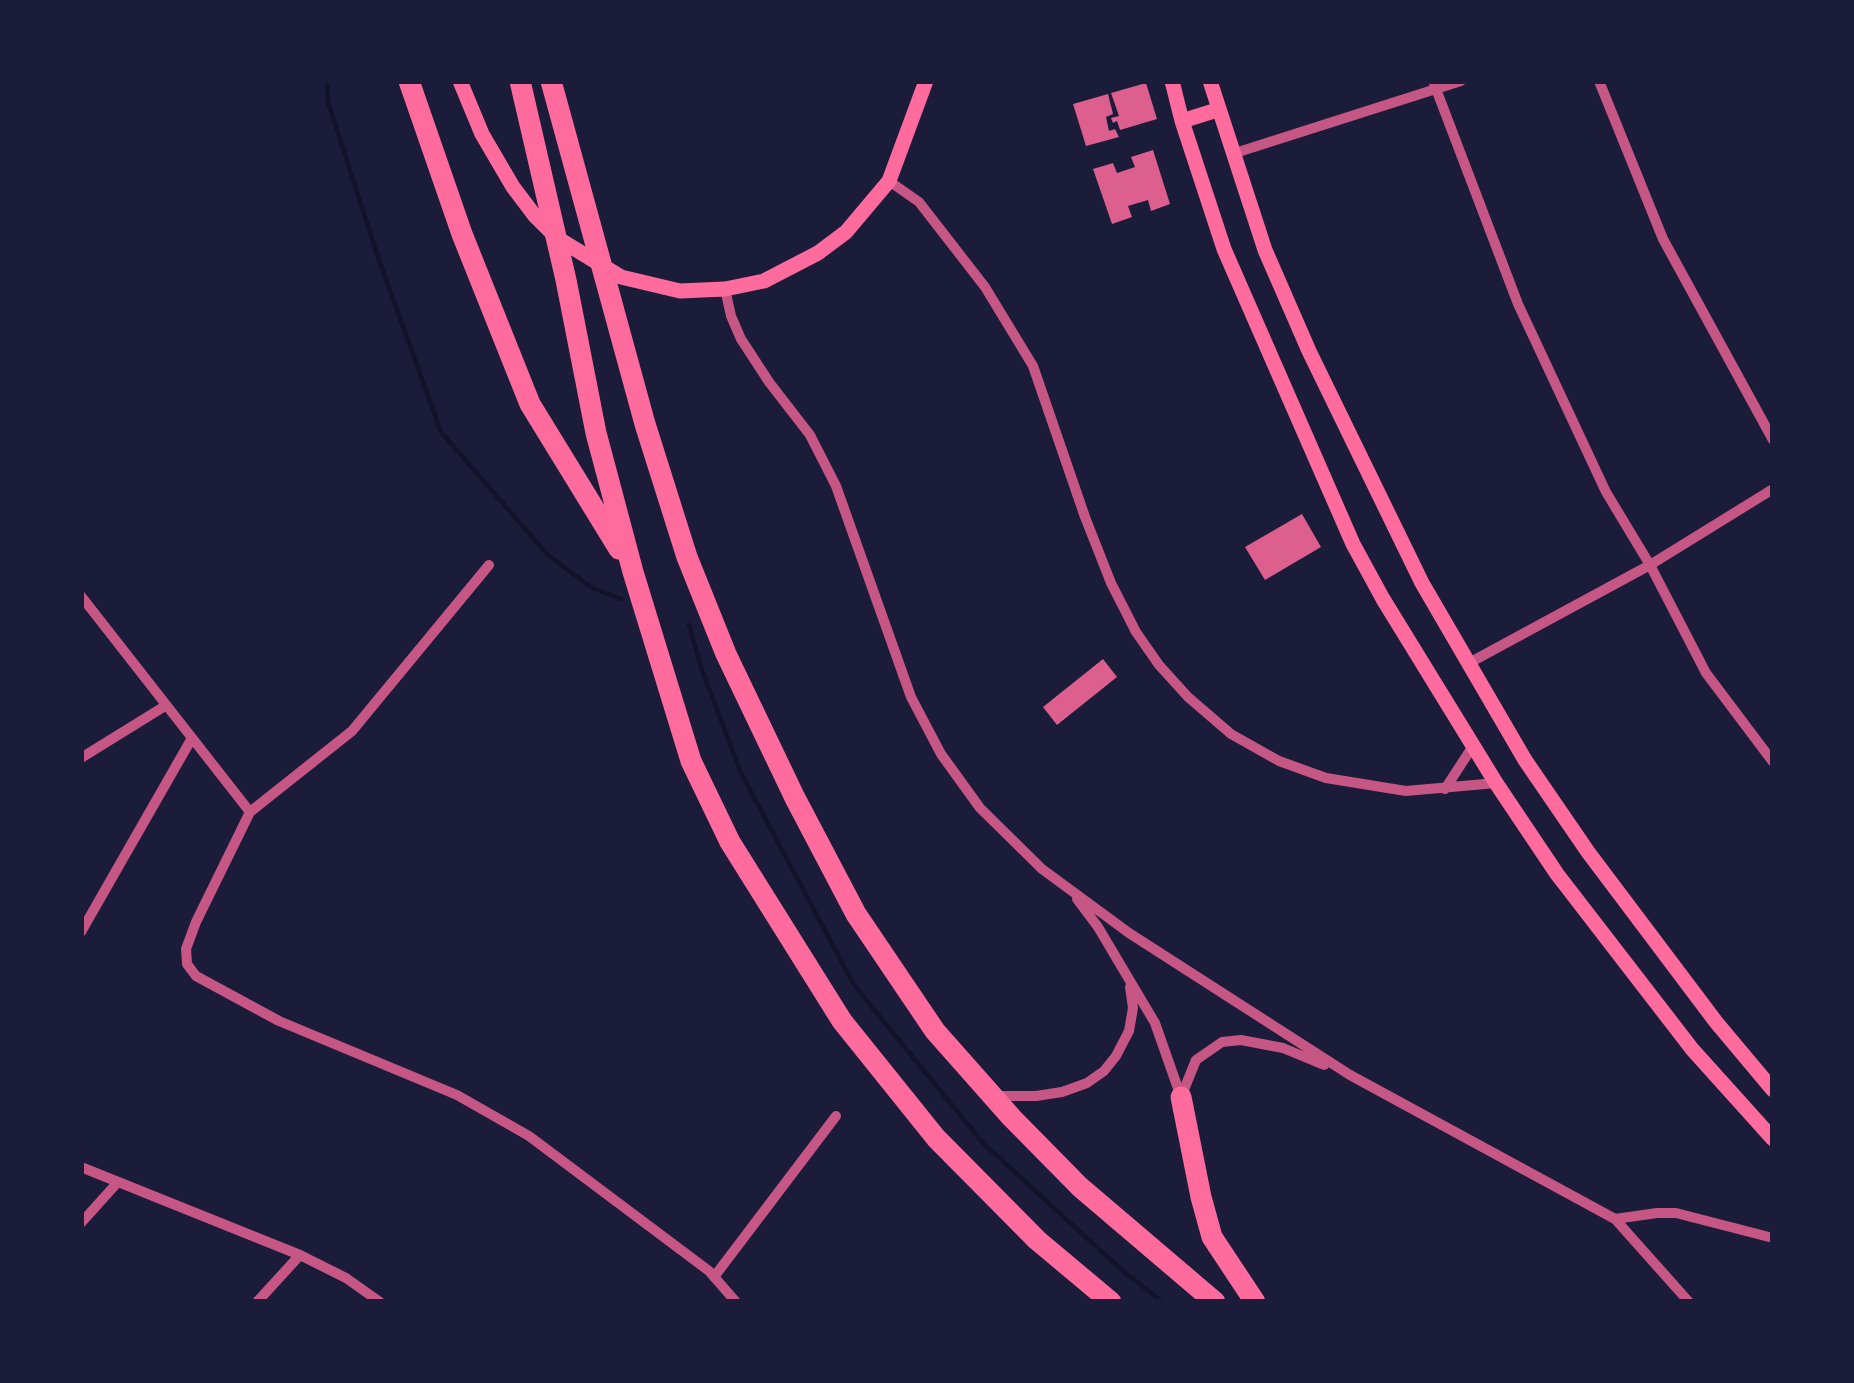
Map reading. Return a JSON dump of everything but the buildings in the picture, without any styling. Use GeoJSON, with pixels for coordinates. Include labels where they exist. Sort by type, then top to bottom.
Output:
{"type":"FeatureCollection","features":[{"type":"Feature","properties":{"kind":"highway"},"geometry":{"type":"LineString","coordinates":[[409,81],[461,234],[530,404],[633,572]]}},
{"type":"Feature","properties":{"kind":"highway"},"geometry":{"type":"LineString","coordinates":[[520,81],[596,434],[633,572],[691,760],[730,842],[842,1021],[937,1138],[1037,1240],[1112,1302]]}},
{"type":"Feature","properties":{"kind":"highway"},"geometry":{"type":"LineString","coordinates":[[551,81],[645,424],[687,557],[726,654],[794,798],[856,914],[935,1031],[992,1096],[1080,1187],[1215,1302]]}},
{"type":"Feature","properties":{"kind":"highway"},"geometry":{"type":"LineString","coordinates":[[1180,1097],[1212,1237],[1255,1302]]}},
{"type":"Feature","properties":{"kind":"main road"},"geometry":{"type":"LineString","coordinates":[[460,81],[482,134],[514,187],[557,238],[621,278],[680,291],[725,290],[764,281],[818,253],[846,232],[889,181],[926,81]]}},
{"type":"Feature","properties":{"kind":"main road"},"geometry":{"type":"LineString","coordinates":[[1172,81],[1224,249],[1353,544],[1383,599],[1557,874],[1692,1049],[1773,1139]]}},
{"type":"Feature","properties":{"kind":"main road"},"geometry":{"type":"LineString","coordinates":[[1210,81],[1265,250],[1422,583],[1525,760],[1588,852],[1773,1090]]}},
{"type":"Feature","properties":{"kind":"main road"},"geometry":{"type":"LineString","coordinates":[[1182,121],[1217,110]]}},
{"type":"Feature","properties":{"kind":"street"},"geometry":{"type":"LineString","coordinates":[[1232,154],[1435,85],[1461,81]]}},
{"type":"Feature","properties":{"kind":"street"},"geometry":{"type":"LineString","coordinates":[[1599,81],[1663,239],[1773,440]]}},
{"type":"Feature","properties":{"kind":"street"},"geometry":{"type":"LineString","coordinates":[[1435,85],[1518,304],[1606,492],[1706,673],[1773,762]]}},
{"type":"Feature","properties":{"kind":"street"},"geometry":{"type":"LineString","coordinates":[[889,181],[919,202],[985,287],[1033,366],[1112,584],[1136,632],[1173,681],[1231,734],[1279,761],[1326,778],[1406,791],[1496,783]]}},
{"type":"Feature","properties":{"kind":"street"},"geometry":{"type":"LineString","coordinates":[[725,290],[741,339],[810,435],[836,486],[911,698],[940,754],[980,808],[1042,869],[1129,933],[1350,1076],[1616,1220],[1688,1302]]}},
{"type":"Feature","properties":{"kind":"street"},"geometry":{"type":"LineString","coordinates":[[1468,663],[1650,565],[1773,489]]}},
{"type":"Feature","properties":{"kind":"street"},"geometry":{"type":"LineString","coordinates":[[489,565],[352,731],[250,812],[196,922],[186,949],[188,964],[196,976],[278,1022],[457,1095],[529,1136],[714,1276],[736,1302]]}},
{"type":"Feature","properties":{"kind":"street"},"geometry":{"type":"LineString","coordinates":[[81,596],[250,812]]}},
{"type":"Feature","properties":{"kind":"street"},"geometry":{"type":"LineString","coordinates":[[81,758],[165,706]]}},
{"type":"Feature","properties":{"kind":"street"},"geometry":{"type":"LineString","coordinates":[[81,932],[192,738]]}},
{"type":"Feature","properties":{"kind":"street"},"geometry":{"type":"LineString","coordinates":[[1444,789],[1473,746]]}},
{"type":"Feature","properties":{"kind":"street"},"geometry":{"type":"LineString","coordinates":[[1070,890],[1156,1023],[1180,1097]]}},
{"type":"Feature","properties":{"kind":"street"},"geometry":{"type":"LineString","coordinates":[[992,1096],[1062,1092],[1104,1071],[1129,1031],[1133,1008],[1129,978]]}},
{"type":"Feature","properties":{"kind":"street"},"geometry":{"type":"LineString","coordinates":[[1180,1097],[1196,1060],[1222,1042],[1241,1040],[1283,1048],[1350,1076]]}},
{"type":"Feature","properties":{"kind":"street"},"geometry":{"type":"LineString","coordinates":[[714,1276],[836,1116]]}},
{"type":"Feature","properties":{"kind":"street"},"geometry":{"type":"LineString","coordinates":[[81,1167],[300,1255],[380,1302]]}},
{"type":"Feature","properties":{"kind":"street"},"geometry":{"type":"LineString","coordinates":[[81,1222],[117,1183]]}},
{"type":"Feature","properties":{"kind":"street"},"geometry":{"type":"LineString","coordinates":[[1616,1220],[1676,1214],[1773,1238]]}},
{"type":"Feature","properties":{"kind":"street"},"geometry":{"type":"LineString","coordinates":[[257,1302],[300,1255]]}},
{"type":"Feature","properties":{"kind":"waterway"},"geometry":{"type":"LineString","coordinates":[[327,81],[328,102],[378,257],[441,432],[547,554],[592,588],[621,599]]}},
{"type":"Feature","properties":{"kind":"waterway"},"geometry":{"type":"LineString","coordinates":[[689,625],[741,773],[854,985],[983,1143],[1163,1302]]}}]}
